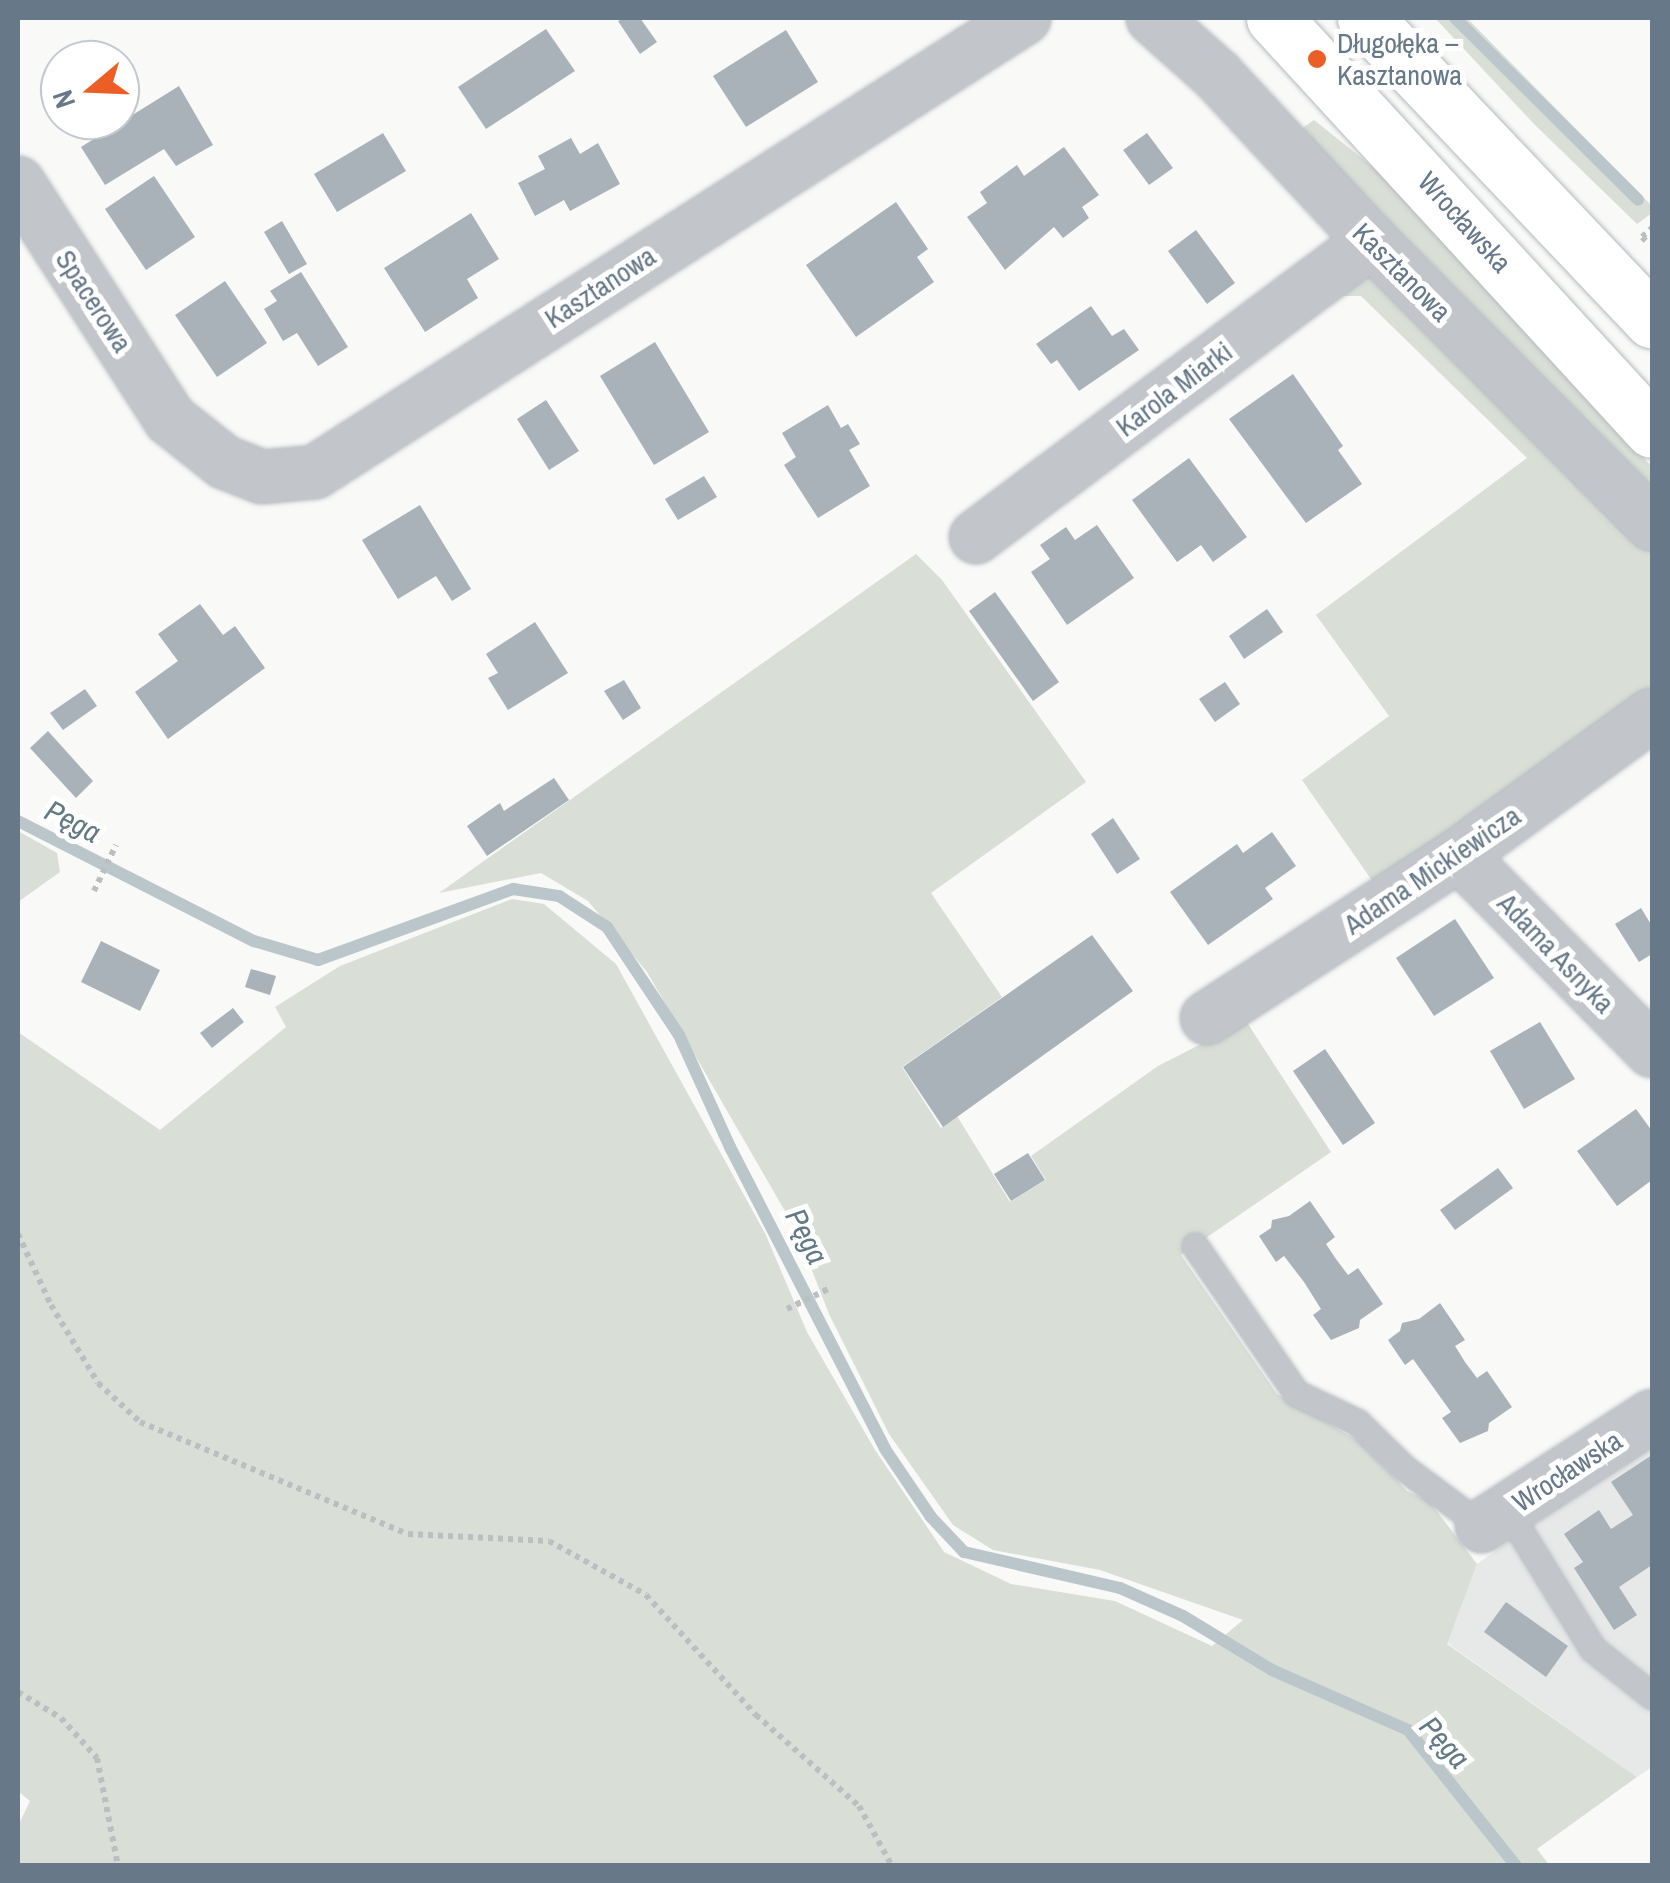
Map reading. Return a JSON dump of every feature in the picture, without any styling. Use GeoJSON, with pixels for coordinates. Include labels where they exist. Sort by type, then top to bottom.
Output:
{"type":"FeatureCollection","features":[{"type":"Feature","properties":{"kind":"main road","name":"Wrocławska"},"geometry":{"type":"LineString","coordinates":[[1274,18],[1652,430]]}},
{"type":"Feature","properties":{"kind":"main road"},"geometry":{"type":"LineString","coordinates":[[1365,18],[1652,320]]}},
{"type":"Feature","properties":{"kind":"street","name":"Kasztanowa"},"geometry":{"type":"LineString","coordinates":[[170,419],[224,462],[262,476],[315,472],[1024,18]]}},
{"type":"Feature","properties":{"kind":"street","name":"Kasztanowa"},"geometry":{"type":"LineString","coordinates":[[1153,18],[1217,75],[1371,241],[1652,524]]}},
{"type":"Feature","properties":{"kind":"street","name":"Spacerowa"},"geometry":{"type":"LineString","coordinates":[[18,182],[170,419]]}},
{"type":"Feature","properties":{"kind":"street","name":"Karola Miarki"},"geometry":{"type":"LineString","coordinates":[[976,537],[1371,241]]}},
{"type":"Feature","properties":{"kind":"street","name":"Adama Mickiewicza"},"geometry":{"type":"LineString","coordinates":[[1207,1018],[1460,854],[1652,715]]}},
{"type":"Feature","properties":{"kind":"street","name":"Adama Asnyka"},"geometry":{"type":"LineString","coordinates":[[1460,854],[1652,1052]]}},
{"type":"Feature","properties":{"kind":"street","name":"Wrocławska"},"geometry":{"type":"LineString","coordinates":[[1495,1518],[1652,1416]]}},
{"type":"Feature","properties":{"kind":"lane"},"geometry":{"type":"LineString","coordinates":[[1195,1246],[1296,1393],[1357,1422],[1404,1468],[1495,1518],[1593,1649],[1652,1696]]}},
{"type":"Feature","properties":{"kind":"path"},"geometry":{"type":"LineString","coordinates":[[1652,228],[1642,237],[1652,248]]}},
{"type":"Feature","properties":{"kind":"path"},"geometry":{"type":"LineString","coordinates":[[94,891],[116,845]]}},
{"type":"Feature","properties":{"kind":"path"},"geometry":{"type":"LineString","coordinates":[[18,1234],[51,1306],[98,1383],[140,1422],[408,1534],[549,1542],[646,1595],[756,1715],[858,1806],[892,1866]]}},
{"type":"Feature","properties":{"kind":"path"},"geometry":{"type":"LineString","coordinates":[[787,1309],[830,1288]]}},
{"type":"Feature","properties":{"kind":"path"},"geometry":{"type":"LineString","coordinates":[[18,1692],[61,1718],[97,1758],[118,1866]]}},
{"type":"Feature","properties":{"kind":"shaded area"},"geometry":{"type":"Polygon","coordinates":[[[1435,18],[1467,18],[1652,206],[1652,213],[1637,224],[1534,124],[1435,18]]]}},
{"type":"Feature","properties":{"kind":"shaded area"},"geometry":{"type":"Polygon","coordinates":[[[1314,120],[1408,195],[1652,467],[1652,501],[1294,134],[1314,120]]]}},
{"type":"Feature","properties":{"kind":"shaded area"},"geometry":{"type":"Polygon","coordinates":[[[1374,274],[1652,546],[1652,699],[1373,882],[1302,780],[1389,716],[1316,615],[1527,458],[1361,296],[1328,296],[1374,274]]]}},
{"type":"Feature","properties":{"kind":"shaded area"},"geometry":{"type":"Polygon","coordinates":[[[916,554],[942,580],[1086,782],[931,893],[1002,997],[902,1067],[941,1128],[957,1116],[1010,1202],[1046,1180],[1031,1156],[1158,1066],[1246,1021],[1331,1152],[1181,1255],[1277,1394],[1360,1442],[1407,1491],[1429,1501],[1477,1564],[1447,1644],[1637,1777],[1537,1849],[1550,1866],[18,1866],[18,1826],[30,1801],[18,1791],[18,1032],[160,1130],[286,1027],[275,1007],[340,966],[512,899],[544,904],[616,964],[765,1233],[807,1332],[875,1450],[944,1552],[1011,1584],[1115,1601],[1212,1646],[1243,1620],[1100,1570],[993,1550],[953,1525],[889,1434],[829,1314],[797,1232],[647,972],[588,901],[541,873],[439,893],[916,554]]]}},
{"type":"Feature","properties":{"kind":"shaded area"},"geometry":{"type":"Polygon","coordinates":[[[18,831],[57,853],[60,872],[18,902],[18,831]]]}},
{"type":"Feature","properties":{"kind":"shaded area"},"geometry":{"type":"Polygon","coordinates":[[[1652,1443],[1652,1767],[1637,1777],[1447,1643],[1477,1564],[1652,1443]]]}},
{"type":"Feature","properties":{"kind":"building"},"geometry":{"type":"Polygon","coordinates":[[[640,18],[657,42],[640,54],[618,21],[640,18]]]}},
{"type":"Feature","properties":{"kind":"building"},"geometry":{"type":"Polygon","coordinates":[[[546,29],[575,71],[486,129],[458,87],[546,29]]]}},
{"type":"Feature","properties":{"kind":"building"},"geometry":{"type":"Polygon","coordinates":[[[786,30],[818,82],[746,127],[713,76],[786,30]]]}},
{"type":"Feature","properties":{"kind":"building"},"geometry":{"type":"Polygon","coordinates":[[[179,86],[213,145],[176,166],[164,149],[105,185],[81,147],[92,140],[140,140],[140,110],[179,86]]]}},
{"type":"Feature","properties":{"kind":"building"},"geometry":{"type":"Polygon","coordinates":[[[383,133],[406,171],[337,212],[314,174],[383,133]]]}},
{"type":"Feature","properties":{"kind":"building"},"geometry":{"type":"Polygon","coordinates":[[[1147,133],[1173,168],[1149,185],[1123,150],[1147,133]]]}},
{"type":"Feature","properties":{"kind":"building"},"geometry":{"type":"Polygon","coordinates":[[[571,138],[580,154],[598,143],[620,184],[570,211],[564,200],[535,216],[518,183],[545,169],[538,156],[571,138]]]}},
{"type":"Feature","properties":{"kind":"building"},"geometry":{"type":"Polygon","coordinates":[[[1064,147],[1099,195],[1082,207],[1089,218],[1063,238],[1054,227],[1005,270],[967,217],[987,203],[980,192],[1017,165],[1024,176],[1064,147]]]}},
{"type":"Feature","properties":{"kind":"building"},"geometry":{"type":"Polygon","coordinates":[[[154,176],[195,237],[146,270],[105,209],[154,176]]]}},
{"type":"Feature","properties":{"kind":"building"},"geometry":{"type":"Polygon","coordinates":[[[896,202],[928,249],[917,257],[934,282],[856,337],[806,265],[896,202]]]}},
{"type":"Feature","properties":{"kind":"building"},"geometry":{"type":"Polygon","coordinates":[[[471,213],[499,259],[467,279],[478,298],[425,332],[384,268],[471,213]]]}},
{"type":"Feature","properties":{"kind":"building"},"geometry":{"type":"Polygon","coordinates":[[[282,221],[307,264],[289,274],[264,232],[282,221]]]}},
{"type":"Feature","properties":{"kind":"building"},"geometry":{"type":"Polygon","coordinates":[[[1196,230],[1235,283],[1207,304],[1168,251],[1196,230]]]}},
{"type":"Feature","properties":{"kind":"building"},"geometry":{"type":"Polygon","coordinates":[[[301,272],[348,347],[318,366],[297,333],[283,341],[264,309],[277,301],[270,291],[301,272]]]}},
{"type":"Feature","properties":{"kind":"building"},"geometry":{"type":"Polygon","coordinates":[[[225,281],[267,343],[217,377],[175,315],[225,281]]]}},
{"type":"Feature","properties":{"kind":"building"},"geometry":{"type":"Polygon","coordinates":[[[1091,306],[1112,336],[1124,329],[1139,350],[1079,391],[1057,360],[1051,364],[1036,344],[1091,306]]]}},
{"type":"Feature","properties":{"kind":"building"},"geometry":{"type":"Polygon","coordinates":[[[655,342],[709,432],[654,465],[600,376],[655,342]]]}},
{"type":"Feature","properties":{"kind":"building"},"geometry":{"type":"Polygon","coordinates":[[[1293,374],[1343,446],[1338,450],[1362,484],[1306,523],[1229,419],[1293,374]]]}},
{"type":"Feature","properties":{"kind":"building"},"geometry":{"type":"Polygon","coordinates":[[[546,400],[579,451],[549,470],[517,419],[546,400]]]}},
{"type":"Feature","properties":{"kind":"building"},"geometry":{"type":"Polygon","coordinates":[[[828,405],[841,428],[848,424],[860,444],[849,450],[870,486],[818,518],[784,465],[796,457],[782,433],[828,405]]]}},
{"type":"Feature","properties":{"kind":"building"},"geometry":{"type":"Polygon","coordinates":[[[1189,458],[1247,537],[1213,562],[1201,545],[1177,562],[1132,500],[1189,458]]]}},
{"type":"Feature","properties":{"kind":"building"},"geometry":{"type":"Polygon","coordinates":[[[704,476],[717,497],[678,520],[665,499],[704,476]]]}},
{"type":"Feature","properties":{"kind":"building"},"geometry":{"type":"Polygon","coordinates":[[[420,505],[471,589],[452,601],[436,576],[398,599],[362,540],[420,505]]]}},
{"type":"Feature","properties":{"kind":"building"},"geometry":{"type":"Polygon","coordinates":[[[1097,525],[1134,578],[1067,625],[1031,572],[1050,559],[1040,545],[1066,527],[1075,540],[1097,525]]]}},
{"type":"Feature","properties":{"kind":"building"},"geometry":{"type":"Polygon","coordinates":[[[995,592],[1059,682],[1033,701],[969,611],[995,592]]]}},
{"type":"Feature","properties":{"kind":"building"},"geometry":{"type":"Polygon","coordinates":[[[200,604],[223,635],[235,626],[265,668],[168,739],[135,692],[178,661],[158,634],[200,604]]]}},
{"type":"Feature","properties":{"kind":"building"},"geometry":{"type":"Polygon","coordinates":[[[1267,609],[1283,632],[1244,659],[1229,636],[1267,609]]]}},
{"type":"Feature","properties":{"kind":"building"},"geometry":{"type":"Polygon","coordinates":[[[535,622],[568,673],[508,710],[488,678],[498,673],[486,654],[535,622]]]}},
{"type":"Feature","properties":{"kind":"building"},"geometry":{"type":"Polygon","coordinates":[[[624,680],[641,708],[623,720],[604,691],[624,680]]]}},
{"type":"Feature","properties":{"kind":"building"},"geometry":{"type":"Polygon","coordinates":[[[1225,682],[1240,704],[1215,722],[1199,699],[1225,682]]]}},
{"type":"Feature","properties":{"kind":"building"},"geometry":{"type":"Polygon","coordinates":[[[85,689],[97,706],[63,730],[50,713],[85,689]]]}},
{"type":"Feature","properties":{"kind":"building"},"geometry":{"type":"Polygon","coordinates":[[[48,731],[93,781],[76,798],[30,748],[48,731]]]}},
{"type":"Feature","properties":{"kind":"building"},"geometry":{"type":"Polygon","coordinates":[[[554,778],[569,800],[487,856],[467,826],[500,803],[504,811],[554,778]]]}},
{"type":"Feature","properties":{"kind":"building"},"geometry":{"type":"Polygon","coordinates":[[[1113,818],[1140,859],[1117,874],[1091,834],[1113,818]]]}},
{"type":"Feature","properties":{"kind":"building"},"geometry":{"type":"Polygon","coordinates":[[[1272,832],[1296,866],[1265,888],[1273,899],[1208,945],[1170,892],[1237,844],[1243,853],[1272,832]]]}},
{"type":"Feature","properties":{"kind":"building"},"geometry":{"type":"Polygon","coordinates":[[[1641,908],[1652,926],[1652,954],[1639,962],[1615,924],[1641,908]]]}},
{"type":"Feature","properties":{"kind":"building"},"geometry":{"type":"Polygon","coordinates":[[[1455,919],[1494,978],[1434,1016],[1396,958],[1455,919]]]}},
{"type":"Feature","properties":{"kind":"building"},"geometry":{"type":"Polygon","coordinates":[[[1092,935],[1133,991],[943,1127],[903,1067],[1092,935]]]}},
{"type":"Feature","properties":{"kind":"building"},"geometry":{"type":"Polygon","coordinates":[[[101,941],[160,970],[140,1011],[81,982],[101,941]]]}},
{"type":"Feature","properties":{"kind":"building"},"geometry":{"type":"Polygon","coordinates":[[[251,969],[276,976],[270,995],[245,987],[251,969]]]}},
{"type":"Feature","properties":{"kind":"building"},"geometry":{"type":"Polygon","coordinates":[[[233,1008],[244,1022],[212,1048],[200,1033],[233,1008]]]}},
{"type":"Feature","properties":{"kind":"building"},"geometry":{"type":"Polygon","coordinates":[[[1540,1022],[1575,1079],[1524,1109],[1490,1051],[1540,1022]]]}},
{"type":"Feature","properties":{"kind":"building"},"geometry":{"type":"Polygon","coordinates":[[[1325,1049],[1375,1123],[1343,1145],[1293,1071],[1325,1049]]]}},
{"type":"Feature","properties":{"kind":"building"},"geometry":{"type":"Polygon","coordinates":[[[1636,1109],[1652,1131],[1652,1180],[1617,1206],[1577,1151],[1636,1109]]]}},
{"type":"Feature","properties":{"kind":"building"},"geometry":{"type":"Polygon","coordinates":[[[1028,1153],[1045,1180],[1011,1201],[994,1174],[1028,1153]]]}},
{"type":"Feature","properties":{"kind":"building"},"geometry":{"type":"Polygon","coordinates":[[[1498,1168],[1513,1188],[1455,1230],[1440,1210],[1498,1168]]]}},
{"type":"Feature","properties":{"kind":"building"},"geometry":{"type":"Polygon","coordinates":[[[1310,1201],[1335,1237],[1326,1244],[1336,1259],[1348,1275],[1358,1268],[1383,1304],[1360,1320],[1359,1328],[1331,1340],[1313,1315],[1321,1309],[1304,1282],[1284,1256],[1276,1262],[1259,1236],[1271,1228],[1272,1220],[1289,1216],[1310,1201]]]}},
{"type":"Feature","properties":{"kind":"building"},"geometry":{"type":"Polygon","coordinates":[[[1440,1303],[1465,1340],[1455,1346],[1465,1362],[1477,1378],[1487,1371],[1512,1407],[1489,1423],[1488,1431],[1460,1443],[1442,1418],[1451,1412],[1413,1359],[1405,1365],[1388,1340],[1400,1331],[1402,1323],[1419,1319],[1440,1303]]]}},
{"type":"Feature","properties":{"kind":"building"},"geometry":{"type":"Polygon","coordinates":[[[1652,1455],[1652,1565],[1619,1587],[1637,1615],[1614,1630],[1574,1568],[1583,1562],[1564,1534],[1599,1510],[1611,1529],[1633,1515],[1611,1482],[1652,1455]]]}},
{"type":"Feature","properties":{"kind":"building"},"geometry":{"type":"Polygon","coordinates":[[[1506,1602],[1568,1646],[1546,1677],[1484,1632],[1506,1602]]]}},
{"type":"Feature","properties":{"kind":"waterway"},"geometry":{"type":"LineString","coordinates":[[1455,18],[1638,200]]}},
{"type":"Feature","properties":{"kind":"waterway","name":"Pęga"},"geometry":{"type":"LineString","coordinates":[[18,821],[254,941],[318,960],[513,889],[559,896],[607,927],[679,1035],[730,1147],[885,1449],[931,1517],[964,1552],[1120,1588],[1183,1616],[1272,1670],[1408,1730],[1516,1866]]}},
{"type":"Feature","properties":{"kind":"place","name":"Długołęka – Kasztanowa"},"geometry":{"type":"Point","coordinates":[1317,59]}}]}
